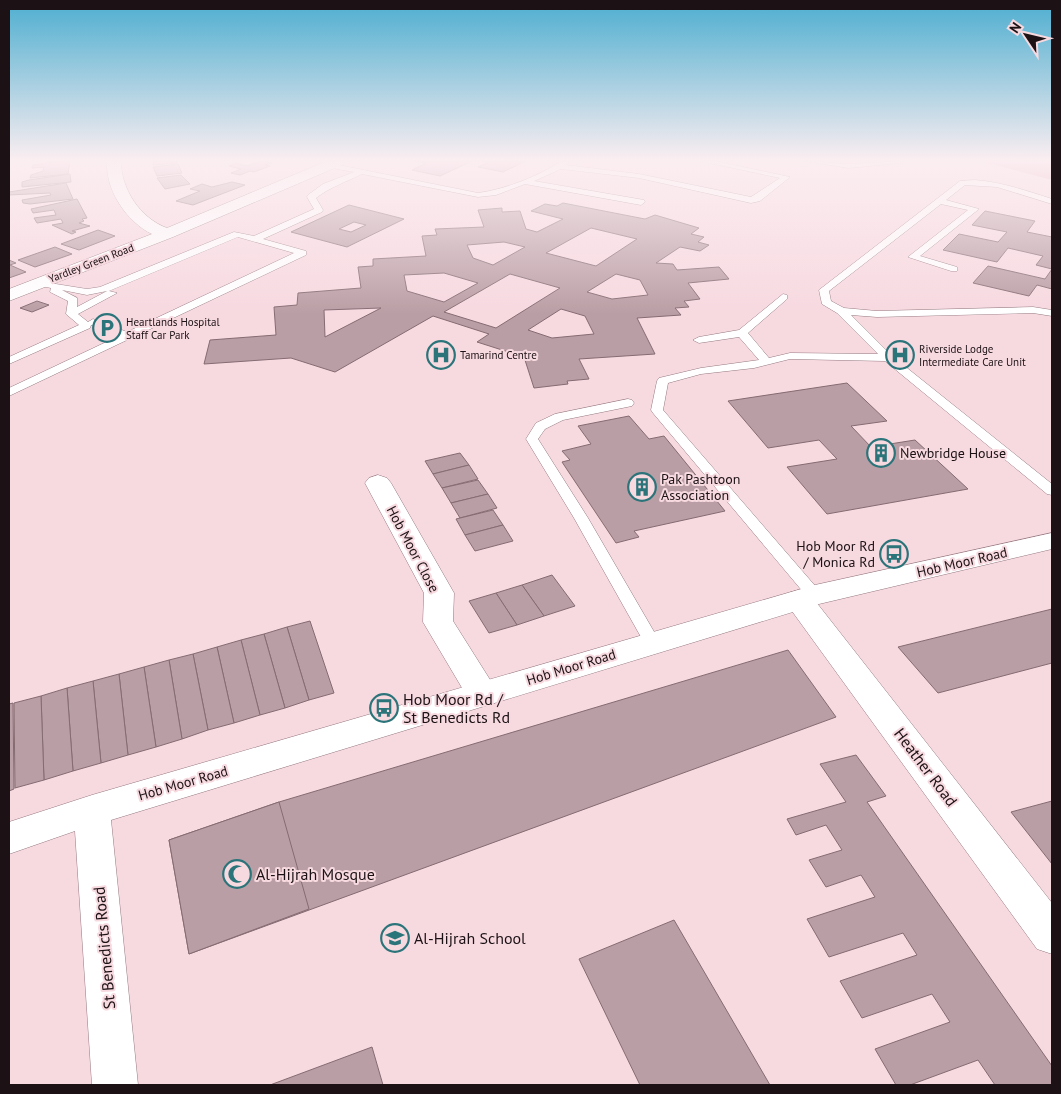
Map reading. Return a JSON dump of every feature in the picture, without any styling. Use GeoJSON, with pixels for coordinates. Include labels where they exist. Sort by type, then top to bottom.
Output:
{"type":"FeatureCollection","features":[{"type":"Feature","properties":{"kind":"street"},"geometry":{"type":"LineString","coordinates":[[131,212],[144,225],[167,234]]}},
{"type":"Feature","properties":{"kind":"street","name":"Yardley Green Road"},"geometry":{"type":"LineString","coordinates":[[9,295],[52,287],[219,212]]}},
{"type":"Feature","properties":{"kind":"street","name":"Hob Moor Close"},"geometry":{"type":"LineString","coordinates":[[378,483],[439,593],[438,622],[483,694]]}},
{"type":"Feature","properties":{"kind":"street","name":"Hob Moor Road"},"geometry":{"type":"LineString","coordinates":[[9,838],[92,810],[807,597],[1052,542]]}},
{"type":"Feature","properties":{"kind":"street","name":"Heather Road"},"geometry":{"type":"LineString","coordinates":[[807,597],[1052,935]]}},
{"type":"Feature","properties":{"kind":"street","name":"St Benedicts Road"},"geometry":{"type":"LineString","coordinates":[[92,810],[115,1085]]}},
{"type":"Feature","properties":{"kind":"lane"},"geometry":{"type":"LineString","coordinates":[[256,239],[315,212]]}},
{"type":"Feature","properties":{"kind":"lane"},"geometry":{"type":"LineString","coordinates":[[926,212],[824,290],[826,302],[842,311],[888,358],[1052,491]]}},
{"type":"Feature","properties":{"kind":"lane"},"geometry":{"type":"LineString","coordinates":[[954,268],[913,258],[971,212]]}},
{"type":"Feature","properties":{"kind":"lane"},"geometry":{"type":"LineString","coordinates":[[9,392],[303,253],[237,234],[102,290],[87,292],[52,287]]}},
{"type":"Feature","properties":{"kind":"lane"},"geometry":{"type":"LineString","coordinates":[[71,314],[155,269]]}},
{"type":"Feature","properties":{"kind":"lane"},"geometry":{"type":"LineString","coordinates":[[52,287],[73,300],[71,314]]}},
{"type":"Feature","properties":{"kind":"lane"},"geometry":{"type":"LineString","coordinates":[[699,340],[742,333],[783,297]]}},
{"type":"Feature","properties":{"kind":"lane"},"geometry":{"type":"LineString","coordinates":[[842,311],[877,314],[1033,310],[1052,314]]}},
{"type":"Feature","properties":{"kind":"lane"},"geometry":{"type":"LineString","coordinates":[[9,361],[86,326],[71,314]]}},
{"type":"Feature","properties":{"kind":"lane"},"geometry":{"type":"LineString","coordinates":[[93,322],[128,336]]}},
{"type":"Feature","properties":{"kind":"lane"},"geometry":{"type":"LineString","coordinates":[[742,333],[767,362]]}},
{"type":"Feature","properties":{"kind":"lane"},"geometry":{"type":"LineString","coordinates":[[807,597],[658,410],[663,381],[790,356],[888,358]]}},
{"type":"Feature","properties":{"kind":"lane"},"geometry":{"type":"LineString","coordinates":[[628,403],[560,417],[540,426],[532,439],[581,518],[652,642]]}},
{"type":"Feature","properties":{"kind":"building"},"geometry":{"type":"Polygon","coordinates":[[[55,212],[84,212],[87,218],[82,219],[84,221],[79,223],[90,226],[72,231],[76,232],[72,234],[52,225],[63,223],[61,219],[37,223],[34,218],[56,215],[55,212]]]}},
{"type":"Feature","properties":{"kind":"building"},"geometry":{"type":"Polygon","coordinates":[[[334,212],[377,212],[404,219],[347,247],[291,232],[334,212]],[[354,222],[339,229],[351,232],[366,225],[354,222]]]}},
{"type":"Feature","properties":{"kind":"building"},"geometry":{"type":"Polygon","coordinates":[[[479,212],[520,212],[526,229],[537,232],[563,219],[535,212],[609,212],[645,219],[655,215],[699,228],[691,234],[704,237],[698,242],[709,245],[700,251],[680,247],[656,263],[673,264],[677,270],[719,267],[729,279],[688,283],[700,299],[684,301],[689,307],[675,308],[681,315],[637,318],[655,354],[579,359],[589,379],[567,381],[568,384],[534,388],[524,357],[477,342],[489,334],[433,316],[335,372],[291,358],[204,364],[210,340],[276,335],[274,307],[297,305],[298,293],[361,288],[358,267],[373,266],[373,259],[426,256],[422,236],[437,235],[435,229],[484,227],[479,212]],[[591,228],[546,253],[596,266],[637,239],[591,228]],[[504,242],[467,245],[473,258],[493,265],[525,247],[504,242]],[[444,273],[404,275],[407,291],[444,302],[478,283],[444,273]],[[510,274],[444,312],[496,328],[560,288],[510,274]],[[616,274],[587,292],[612,299],[648,295],[640,280],[616,274]],[[381,308],[324,310],[325,337],[381,308]],[[561,309],[528,330],[552,338],[594,334],[585,316],[561,309]]]}},
{"type":"Feature","properties":{"kind":"building"},"geometry":{"type":"Polygon","coordinates":[[[984,212],[1035,221],[1027,232],[1052,237],[1052,269],[1036,265],[1043,256],[1008,248],[997,262],[943,250],[959,234],[998,242],[1007,232],[972,225],[984,212]]]}},
{"type":"Feature","properties":{"kind":"building"},"geometry":{"type":"Polygon","coordinates":[[[98,230],[115,236],[79,250],[61,244],[98,230]]]}},
{"type":"Feature","properties":{"kind":"building"},"geometry":{"type":"Polygon","coordinates":[[[55,247],[72,254],[35,267],[18,260],[55,247]]]}},
{"type":"Feature","properties":{"kind":"building"},"geometry":{"type":"Polygon","coordinates":[[[9,260],[16,263],[10,265],[26,272],[9,278],[9,260]]]}},
{"type":"Feature","properties":{"kind":"building"},"geometry":{"type":"Polygon","coordinates":[[[988,266],[1045,279],[1052,269],[1052,289],[1037,285],[1029,296],[973,283],[988,266]]]}},
{"type":"Feature","properties":{"kind":"building"},"geometry":{"type":"Polygon","coordinates":[[[37,301],[49,305],[32,312],[20,308],[37,301]]]}},
{"type":"Feature","properties":{"kind":"building","name":"Newbridge House"},"geometry":{"type":"Polygon","coordinates":[[[847,383],[887,421],[851,426],[871,447],[915,440],[968,489],[827,514],[787,467],[837,459],[819,440],[768,448],[728,401],[847,383]]]}},
{"type":"Feature","properties":{"kind":"building","name":"Pak Pashtoon Association"},"geometry":{"type":"Polygon","coordinates":[[[629,416],[649,439],[664,436],[725,511],[634,531],[639,537],[616,543],[562,462],[570,460],[562,451],[591,444],[578,426],[629,416]]]}},
{"type":"Feature","properties":{"kind":"building"},"geometry":{"type":"Polygon","coordinates":[[[460,453],[469,465],[433,474],[425,461],[460,453]]]}},
{"type":"Feature","properties":{"kind":"building"},"geometry":{"type":"Polygon","coordinates":[[[469,465],[478,479],[442,488],[433,474],[469,465]]]}},
{"type":"Feature","properties":{"kind":"building"},"geometry":{"type":"Polygon","coordinates":[[[478,480],[488,494],[451,503],[442,488],[478,480]]]}},
{"type":"Feature","properties":{"kind":"building"},"geometry":{"type":"Polygon","coordinates":[[[488,494],[497,508],[460,518],[451,503],[488,494]]]}},
{"type":"Feature","properties":{"kind":"building"},"geometry":{"type":"Polygon","coordinates":[[[493,510],[503,525],[465,535],[456,519],[493,510]]]}},
{"type":"Feature","properties":{"kind":"building"},"geometry":{"type":"Polygon","coordinates":[[[503,525],[513,541],[475,551],[465,535],[503,525]]]}},
{"type":"Feature","properties":{"kind":"building"},"geometry":{"type":"Polygon","coordinates":[[[552,575],[575,606],[544,616],[522,585],[552,575]]]}},
{"type":"Feature","properties":{"kind":"building"},"geometry":{"type":"Polygon","coordinates":[[[522,585],[544,616],[517,625],[496,593],[522,585]]]}},
{"type":"Feature","properties":{"kind":"building"},"geometry":{"type":"Polygon","coordinates":[[[496,593],[517,625],[489,633],[469,601],[496,593]]]}},
{"type":"Feature","properties":{"kind":"building"},"geometry":{"type":"Polygon","coordinates":[[[1052,609],[1052,663],[938,693],[898,647],[1052,609]]]}},
{"type":"Feature","properties":{"kind":"building"},"geometry":{"type":"Polygon","coordinates":[[[310,621],[334,693],[309,700],[287,627],[310,621]]]}},
{"type":"Feature","properties":{"kind":"building"},"geometry":{"type":"Polygon","coordinates":[[[287,627],[309,700],[285,708],[264,634],[287,627]]]}},
{"type":"Feature","properties":{"kind":"building"},"geometry":{"type":"Polygon","coordinates":[[[264,634],[285,708],[260,715],[241,640],[264,634]]]}},
{"type":"Feature","properties":{"kind":"building"},"geometry":{"type":"Polygon","coordinates":[[[241,640],[260,715],[234,723],[217,647],[241,640]]]}},
{"type":"Feature","properties":{"kind":"building"},"geometry":{"type":"Polygon","coordinates":[[[217,647],[234,723],[208,730],[193,654],[217,647]]]}},
{"type":"Feature","properties":{"kind":"building"},"geometry":{"type":"Polygon","coordinates":[[[788,650],[836,717],[189,954],[169,840],[279,802],[788,650]]]}},
{"type":"Feature","properties":{"kind":"building"},"geometry":{"type":"Polygon","coordinates":[[[193,654],[208,730],[182,739],[169,660],[193,654]]]}},
{"type":"Feature","properties":{"kind":"building"},"geometry":{"type":"Polygon","coordinates":[[[169,660],[182,739],[156,747],[144,667],[169,660]]]}},
{"type":"Feature","properties":{"kind":"building"},"geometry":{"type":"Polygon","coordinates":[[[144,667],[156,747],[128,755],[119,674],[144,667]]]}},
{"type":"Feature","properties":{"kind":"building"},"geometry":{"type":"Polygon","coordinates":[[[119,674],[128,755],[101,763],[93,681],[119,674]]]}},
{"type":"Feature","properties":{"kind":"building"},"geometry":{"type":"Polygon","coordinates":[[[93,681],[101,763],[73,771],[67,688],[93,681]]]}},
{"type":"Feature","properties":{"kind":"building"},"geometry":{"type":"Polygon","coordinates":[[[67,688],[73,771],[44,780],[41,696],[67,688]]]}},
{"type":"Feature","properties":{"kind":"building"},"geometry":{"type":"Polygon","coordinates":[[[41,696],[44,780],[15,788],[14,703],[41,696]]]}},
{"type":"Feature","properties":{"kind":"building"},"geometry":{"type":"Polygon","coordinates":[[[13,703],[14,789],[9,791],[9,704],[13,703]]]}},
{"type":"Feature","properties":{"kind":"building"},"geometry":{"type":"Polygon","coordinates":[[[856,755],[886,796],[867,802],[1052,1066],[1052,1085],[995,1085],[978,1060],[910,1085],[896,1085],[875,1049],[950,1022],[932,994],[862,1018],[840,981],[917,955],[903,933],[829,957],[807,919],[875,897],[861,875],[826,887],[809,860],[842,850],[826,825],[796,835],[787,819],[846,802],[820,764],[856,755]]]}},
{"type":"Feature","properties":{"kind":"building"},"geometry":{"type":"Polygon","coordinates":[[[1052,801],[1052,864],[1011,812],[1052,801]]]}},
{"type":"Feature","properties":{"kind":"building","name":"Al-Hijrah Mosque"},"geometry":{"type":"Polygon","coordinates":[[[279,802],[309,909],[189,954],[169,840],[279,802]]]}},
{"type":"Feature","properties":{"kind":"building"},"geometry":{"type":"Polygon","coordinates":[[[674,920],[770,1085],[640,1085],[579,959],[674,920]]]}},
{"type":"Feature","properties":{"kind":"building"},"geometry":{"type":"Polygon","coordinates":[[[372,1047],[383,1085],[270,1085],[372,1047]]]}},
{"type":"Feature","properties":{"kind":"place","name":"Heartlands Hospital Staff Car Park"},"geometry":{"type":"Point","coordinates":[107,328]}},
{"type":"Feature","properties":{"kind":"place","name":"Tamarind Centre"},"geometry":{"type":"Point","coordinates":[441,355]}},
{"type":"Feature","properties":{"kind":"place","name":"Riverside Lodge Intermediate Care Unit"},"geometry":{"type":"Point","coordinates":[900,355]}},
{"type":"Feature","properties":{"kind":"place","name":"Newbridge House"},"geometry":{"type":"Point","coordinates":[881,453]}},
{"type":"Feature","properties":{"kind":"place","name":"Pak Pashtoon Association"},"geometry":{"type":"Point","coordinates":[642,487]}},
{"type":"Feature","properties":{"kind":"place","name":"Hob Moor Rd / Monica Rd"},"geometry":{"type":"Point","coordinates":[894,554]}},
{"type":"Feature","properties":{"kind":"place","name":"Hob Moor Rd / St Benedicts Rd"},"geometry":{"type":"Point","coordinates":[384,708]}},
{"type":"Feature","properties":{"kind":"place","name":"Al-Hijrah Mosque"},"geometry":{"type":"Point","coordinates":[237,874]}},
{"type":"Feature","properties":{"kind":"place","name":"Al-Hijrah School"},"geometry":{"type":"Point","coordinates":[395,938]}}]}
